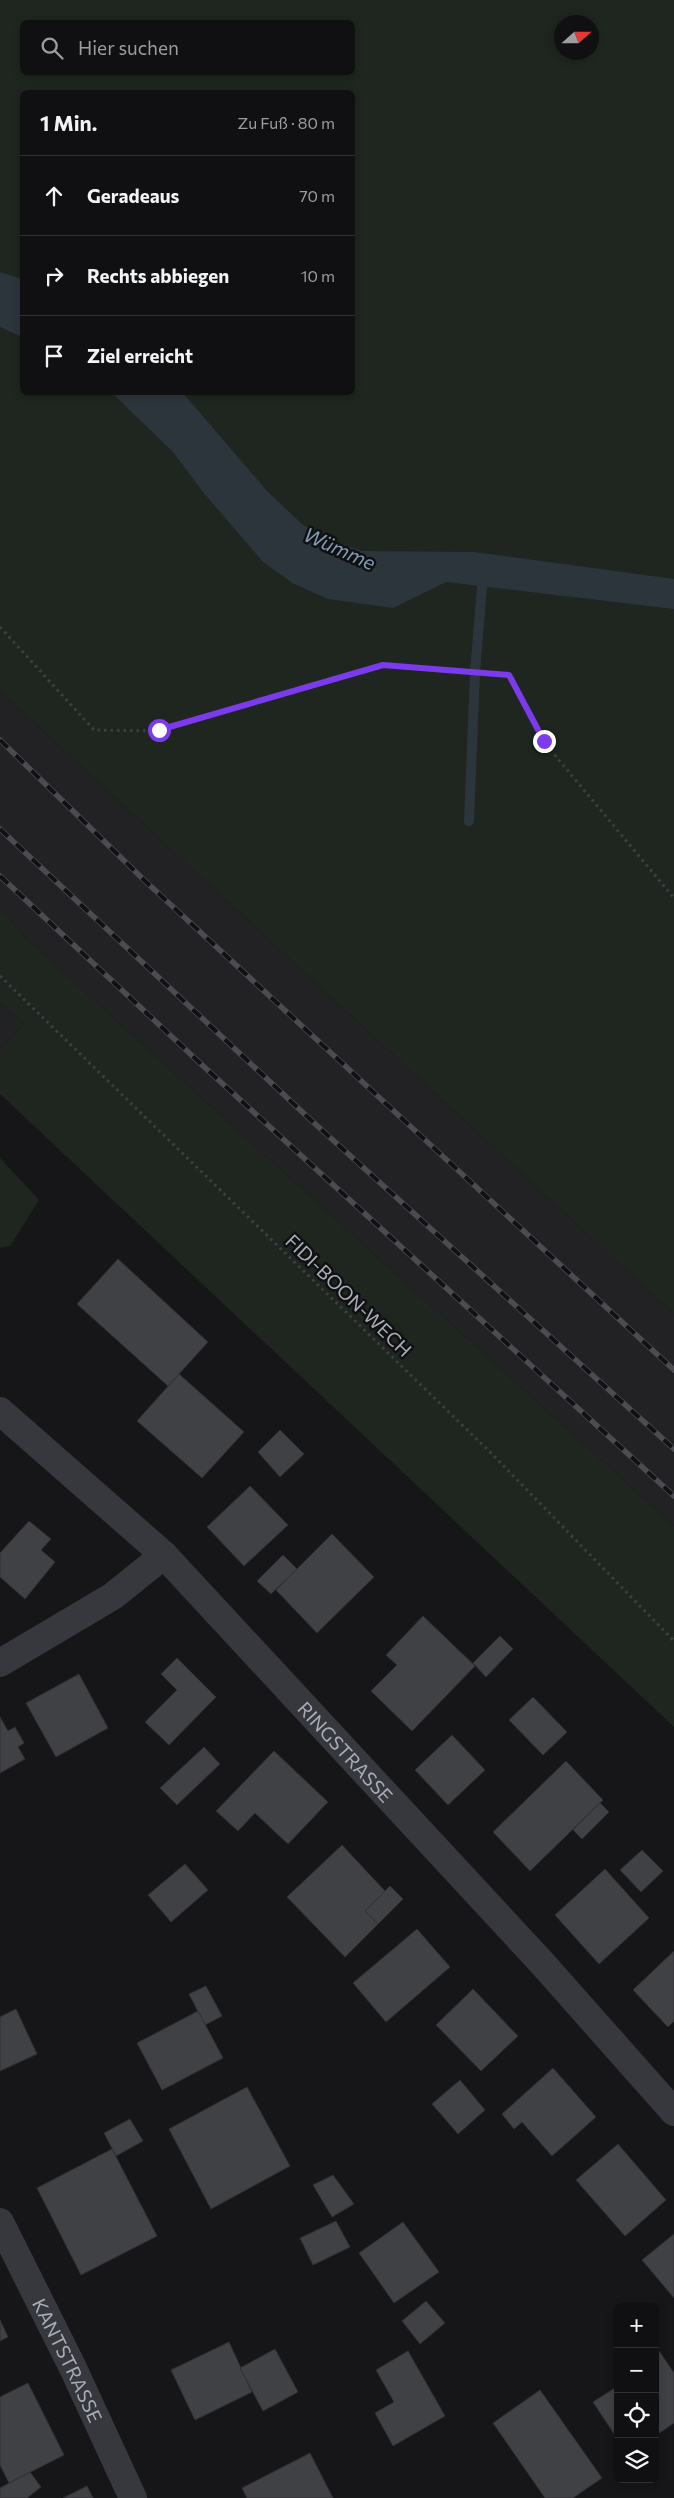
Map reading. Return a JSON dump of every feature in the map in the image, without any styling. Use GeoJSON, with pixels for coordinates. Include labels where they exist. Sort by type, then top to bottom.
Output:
{"type":"FeatureCollection","features":[{"type":"Feature","properties":{"kind":"street","name":"RINGSTRASSE"},"geometry":{"type":"LineString","coordinates":[[0,1411],[164,1555],[542,1963],[674,2112]]}},
{"type":"Feature","properties":{"kind":"street"},"geometry":{"type":"LineString","coordinates":[[0,1664],[113,1596],[164,1555]]}},
{"type":"Feature","properties":{"kind":"street","name":"KANTSTRASSE"},"geometry":{"type":"LineString","coordinates":[[0,2222],[72,2366],[133,2498]]}},
{"type":"Feature","properties":{"kind":"path"},"geometry":{"type":"LineString","coordinates":[[0,627],[94,730],[159,730],[383,665],[509,675],[544,741],[674,898]]}},
{"type":"Feature","properties":{"kind":"path","name":"FIDI-BOON-WECH"},"geometry":{"type":"LineString","coordinates":[[0,976],[492,1454],[674,1641]]}},
{"type":"Feature","properties":{"kind":"shaded area"},"geometry":{"type":"Polygon","coordinates":[[[0,0],[674,0],[674,1314],[0,691],[0,0]]]}},
{"type":"Feature","properties":{"kind":"shaded area"},"geometry":{"type":"Polygon","coordinates":[[[0,691],[674,1314],[674,1526],[24,936],[0,907],[0,691]]]}},
{"type":"Feature","properties":{"kind":"shaded area"},"geometry":{"type":"Polygon","coordinates":[[[0,907],[24,936],[674,1526],[674,1727],[0,1094],[0,1049],[24,1024],[0,1002],[0,907]]]}},
{"type":"Feature","properties":{"kind":"shaded area"},"geometry":{"type":"Polygon","coordinates":[[[0,1002],[24,1024],[0,1049],[0,1002]]]}},
{"type":"Feature","properties":{"kind":"shaded area"},"geometry":{"type":"Polygon","coordinates":[[[0,1158],[39,1200],[10,1246],[0,1248],[0,1158]]]}},
{"type":"Feature","properties":{"kind":"water"},"geometry":{"type":"Polygon","coordinates":[[[0,272],[20,278],[20,336],[0,327],[0,272]]]}},
{"type":"Feature","properties":{"kind":"water","name":"Wümme"},"geometry":{"type":"Polygon","coordinates":[[[114,395],[185,395],[267,491],[303,525],[336,542],[362,551],[474,552],[674,579],[674,609],[446,582],[393,608],[328,599],[294,584],[263,562],[203,492],[173,452],[114,395]]]}},
{"type":"Feature","properties":{"kind":"building"},"geometry":{"type":"Polygon","coordinates":[[[118,1259],[208,1342],[168,1386],[77,1304],[118,1259]]]}},
{"type":"Feature","properties":{"kind":"building"},"geometry":{"type":"Polygon","coordinates":[[[179,1374],[244,1432],[202,1478],[137,1421],[179,1374]]]}},
{"type":"Feature","properties":{"kind":"building"},"geometry":{"type":"Polygon","coordinates":[[[280,1430],[304,1454],[280,1477],[258,1452],[280,1430]]]}},
{"type":"Feature","properties":{"kind":"building"},"geometry":{"type":"Polygon","coordinates":[[[250,1486],[288,1525],[244,1566],[207,1527],[250,1486]]]}},
{"type":"Feature","properties":{"kind":"building"},"geometry":{"type":"Polygon","coordinates":[[[29,1521],[51,1539],[41,1550],[55,1562],[25,1599],[0,1577],[0,1553],[29,1521]]]}},
{"type":"Feature","properties":{"kind":"building"},"geometry":{"type":"Polygon","coordinates":[[[332,1534],[374,1577],[317,1633],[276,1590],[332,1534]]]}},
{"type":"Feature","properties":{"kind":"building"},"geometry":{"type":"Polygon","coordinates":[[[283,1555],[297,1569],[271,1594],[257,1581],[283,1555]]]}},
{"type":"Feature","properties":{"kind":"building"},"geometry":{"type":"Polygon","coordinates":[[[423,1616],[475,1666],[412,1731],[371,1691],[397,1665],[386,1655],[423,1616]]]}},
{"type":"Feature","properties":{"kind":"building"},"geometry":{"type":"Polygon","coordinates":[[[500,1636],[513,1649],[486,1677],[473,1663],[500,1636]]]}},
{"type":"Feature","properties":{"kind":"building"},"geometry":{"type":"Polygon","coordinates":[[[177,1658],[216,1697],[169,1745],[145,1722],[177,1690],[161,1674],[177,1658]]]}},
{"type":"Feature","properties":{"kind":"building"},"geometry":{"type":"Polygon","coordinates":[[[79,1674],[108,1728],[56,1757],[26,1703],[79,1674]]]}},
{"type":"Feature","properties":{"kind":"building"},"geometry":{"type":"Polygon","coordinates":[[[533,1697],[567,1732],[543,1755],[509,1720],[533,1697]]]}},
{"type":"Feature","properties":{"kind":"building"},"geometry":{"type":"Polygon","coordinates":[[[0,1717],[8,1731],[15,1727],[24,1743],[18,1747],[25,1759],[0,1773],[0,1717]]]}},
{"type":"Feature","properties":{"kind":"building"},"geometry":{"type":"Polygon","coordinates":[[[452,1735],[485,1770],[448,1805],[415,1770],[452,1735]]]}},
{"type":"Feature","properties":{"kind":"building"},"geometry":{"type":"Polygon","coordinates":[[[204,1747],[220,1764],[177,1805],[160,1788],[204,1747]]]}},
{"type":"Feature","properties":{"kind":"building"},"geometry":{"type":"Polygon","coordinates":[[[274,1751],[328,1802],[288,1844],[255,1813],[238,1831],[216,1811],[274,1751]]]}},
{"type":"Feature","properties":{"kind":"building"},"geometry":{"type":"Polygon","coordinates":[[[566,1761],[603,1800],[530,1871],[493,1832],[566,1761]]]}},
{"type":"Feature","properties":{"kind":"building"},"geometry":{"type":"Polygon","coordinates":[[[600,1803],[609,1812],[582,1839],[573,1830],[600,1803]]]}},
{"type":"Feature","properties":{"kind":"building"},"geometry":{"type":"Polygon","coordinates":[[[342,1845],[385,1891],[365,1911],[378,1924],[345,1957],[287,1897],[342,1845]]]}},
{"type":"Feature","properties":{"kind":"building"},"geometry":{"type":"Polygon","coordinates":[[[642,1850],[663,1871],[641,1892],[620,1870],[642,1850]]]}},
{"type":"Feature","properties":{"kind":"building"},"geometry":{"type":"Polygon","coordinates":[[[185,1864],[208,1890],[171,1922],[148,1895],[185,1864]]]}},
{"type":"Feature","properties":{"kind":"building"},"geometry":{"type":"Polygon","coordinates":[[[605,1869],[649,1918],[599,1964],[555,1915],[605,1869]]]}},
{"type":"Feature","properties":{"kind":"building"},"geometry":{"type":"Polygon","coordinates":[[[390,1886],[403,1899],[378,1924],[365,1911],[390,1886]]]}},
{"type":"Feature","properties":{"kind":"building"},"geometry":{"type":"Polygon","coordinates":[[[417,1929],[450,1967],[386,2022],[353,1983],[417,1929]]]}},
{"type":"Feature","properties":{"kind":"building"},"geometry":{"type":"Polygon","coordinates":[[[674,1951],[674,2021],[668,2027],[633,1990],[674,1951]]]}},
{"type":"Feature","properties":{"kind":"building"},"geometry":{"type":"Polygon","coordinates":[[[206,1986],[222,2016],[205,2025],[189,1994],[206,1986]]]}},
{"type":"Feature","properties":{"kind":"building"},"geometry":{"type":"Polygon","coordinates":[[[473,1989],[518,2036],[481,2071],[436,2025],[473,1989]]]}},
{"type":"Feature","properties":{"kind":"building"},"geometry":{"type":"Polygon","coordinates":[[[16,2009],[37,2054],[0,2071],[0,2017],[16,2009]]]}},
{"type":"Feature","properties":{"kind":"building"},"geometry":{"type":"Polygon","coordinates":[[[198,2011],[223,2058],[162,2090],[137,2043],[198,2011]]]}},
{"type":"Feature","properties":{"kind":"building"},"geometry":{"type":"Polygon","coordinates":[[[553,2068],[596,2117],[552,2156],[522,2122],[514,2129],[502,2114],[553,2068]]]}},
{"type":"Feature","properties":{"kind":"building"},"geometry":{"type":"Polygon","coordinates":[[[460,2080],[485,2110],[458,2134],[432,2104],[460,2080]]]}},
{"type":"Feature","properties":{"kind":"building"},"geometry":{"type":"Polygon","coordinates":[[[247,2087],[290,2166],[211,2209],[169,2129],[247,2087]]]}},
{"type":"Feature","properties":{"kind":"building"},"geometry":{"type":"Polygon","coordinates":[[[130,2119],[143,2141],[116,2156],[104,2133],[130,2119]]]}},
{"type":"Feature","properties":{"kind":"building"},"geometry":{"type":"Polygon","coordinates":[[[618,2144],[666,2200],[625,2236],[576,2180],[618,2144]]]}},
{"type":"Feature","properties":{"kind":"building"},"geometry":{"type":"Polygon","coordinates":[[[112,2149],[157,2236],[81,2275],[37,2188],[112,2149]]]}},
{"type":"Feature","properties":{"kind":"building"},"geometry":{"type":"Polygon","coordinates":[[[333,2175],[354,2204],[332,2217],[313,2185],[333,2175]]]}},
{"type":"Feature","properties":{"kind":"building"},"geometry":{"type":"Polygon","coordinates":[[[336,2221],[350,2247],[313,2265],[300,2238],[336,2221]]]}},
{"type":"Feature","properties":{"kind":"building"},"geometry":{"type":"Polygon","coordinates":[[[403,2222],[439,2272],[394,2303],[359,2253],[403,2222]]]}},
{"type":"Feature","properties":{"kind":"building"},"geometry":{"type":"Polygon","coordinates":[[[674,2234],[674,2298],[642,2260],[674,2234]]]}},
{"type":"Feature","properties":{"kind":"building"},"geometry":{"type":"Polygon","coordinates":[[[426,2301],[445,2323],[420,2344],[402,2321],[426,2301]]]}},
{"type":"Feature","properties":{"kind":"building"},"geometry":{"type":"Polygon","coordinates":[[[0,2320],[8,2337],[0,2341],[0,2320]]]}},
{"type":"Feature","properties":{"kind":"building"},"geometry":{"type":"Polygon","coordinates":[[[229,2342],[252,2392],[195,2420],[171,2370],[229,2342]]]}},
{"type":"Feature","properties":{"kind":"building"},"geometry":{"type":"Polygon","coordinates":[[[275,2349],[298,2392],[263,2411],[240,2368],[275,2349]]]}},
{"type":"Feature","properties":{"kind":"building"},"geometry":{"type":"Polygon","coordinates":[[[408,2351],[445,2416],[393,2446],[375,2413],[394,2402],[376,2370],[408,2351]]]}},
{"type":"Feature","properties":{"kind":"building"},"geometry":{"type":"Polygon","coordinates":[[[659,2351],[674,2373],[674,2423],[659,2433],[659,2351]]]}},
{"type":"Feature","properties":{"kind":"building"},"geometry":{"type":"Polygon","coordinates":[[[28,2383],[64,2455],[9,2483],[0,2465],[0,2397],[28,2383]]]}},
{"type":"Feature","properties":{"kind":"building"},"geometry":{"type":"Polygon","coordinates":[[[614,2389],[614,2434],[593,2402],[614,2389]]]}},
{"type":"Feature","properties":{"kind":"building"},"geometry":{"type":"Polygon","coordinates":[[[540,2390],[602,2478],[573,2498],[545,2498],[493,2423],[540,2390]]]}},
{"type":"Feature","properties":{"kind":"building"},"geometry":{"type":"Polygon","coordinates":[[[310,2453],[333,2498],[247,2498],[242,2488],[310,2453]]]}},
{"type":"Feature","properties":{"kind":"building"},"geometry":{"type":"Polygon","coordinates":[[[30,2472],[41,2487],[27,2498],[0,2498],[0,2488],[30,2472]]]}},
{"type":"Feature","properties":{"kind":"building"},"geometry":{"type":"Polygon","coordinates":[[[87,2486],[93,2498],[63,2498],[87,2486]]]}},
{"type":"Feature","properties":{"kind":"waterway"},"geometry":{"type":"LineString","coordinates":[[469,821],[475,672],[483,575]]}},
{"type":"Feature","properties":{"kind":"railway"},"geometry":{"type":"LineString","coordinates":[[0,740],[144,880],[674,1370]]}},
{"type":"Feature","properties":{"kind":"railway"},"geometry":{"type":"LineString","coordinates":[[0,829],[313,1122],[674,1449]]}},
{"type":"Feature","properties":{"kind":"railway"},"geometry":{"type":"LineString","coordinates":[[0,876],[201,1064],[674,1496]]}},
{"type":"Feature","properties":{"kind":"route"},"geometry":{"type":"LineString","coordinates":[[159,730],[383,665],[509,675],[544,741]]}}]}
